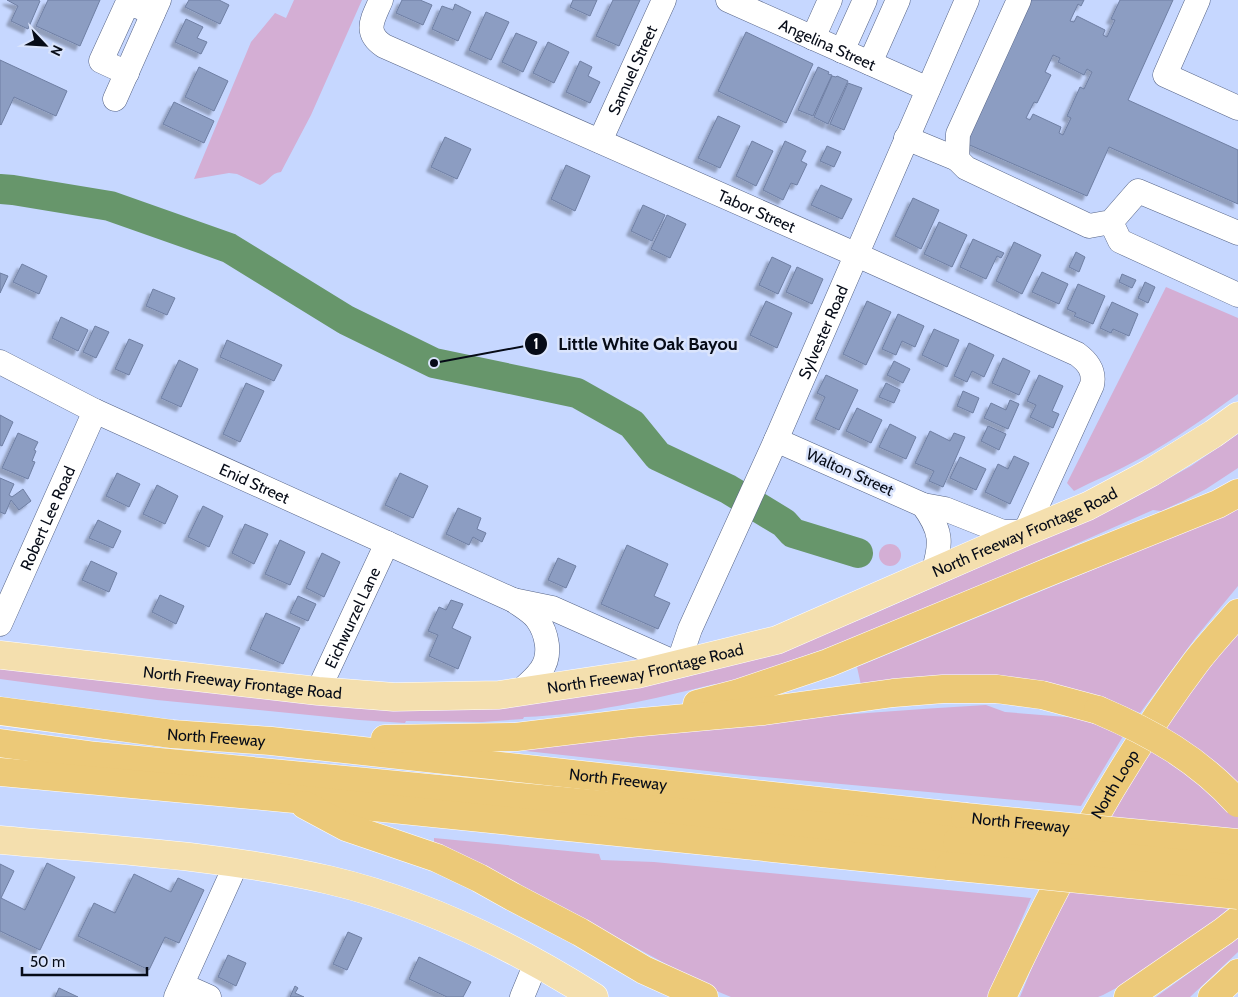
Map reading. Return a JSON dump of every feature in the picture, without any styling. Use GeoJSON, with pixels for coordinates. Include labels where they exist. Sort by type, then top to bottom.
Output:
{"type":"FeatureCollection","features":[{"type":"Feature","properties":{"kind":"highway"},"geometry":{"type":"LineString","coordinates":[[1133,538],[1220,488],[1238,475]]}},
{"type":"Feature","properties":{"kind":"highway"},"geometry":{"type":"LineString","coordinates":[[631,723],[739,693],[828,663],[1218,504],[1238,493]]}},
{"type":"Feature","properties":{"kind":"highway","name":"North Loop"},"geometry":{"type":"LineString","coordinates":[[1002,997],[1036,925],[1110,790],[1197,661],[1238,613]]}},
{"type":"Feature","properties":{"kind":"highway"},"geometry":{"type":"LineString","coordinates":[[271,741],[516,736],[764,711],[893,692],[943,688],[997,689],[1042,695],[1098,710],[1140,728],[1174,748],[1205,770],[1238,802]]}},
{"type":"Feature","properties":{"kind":"highway","name":"North Freeway"},"geometry":{"type":"LineString","coordinates":[[0,711],[172,734],[271,741],[957,841],[1238,895]]}},
{"type":"Feature","properties":{"kind":"highway","name":"North Freeway"},"geometry":{"type":"LineString","coordinates":[[0,743],[96,756],[864,830],[1238,869]]}},
{"type":"Feature","properties":{"kind":"highway","name":"North Freeway"},"geometry":{"type":"LineString","coordinates":[[0,772],[295,800],[957,841],[1238,843]]}},
{"type":"Feature","properties":{"kind":"highway"},"geometry":{"type":"LineString","coordinates":[[295,800],[346,827],[437,858],[479,878],[580,932],[644,970],[704,997]]}},
{"type":"Feature","properties":{"kind":"highway"},"geometry":{"type":"LineString","coordinates":[[1128,997],[1238,920]]}},
{"type":"Feature","properties":{"kind":"highway"},"geometry":{"type":"LineString","coordinates":[[644,970],[673,997]]}},
{"type":"Feature","properties":{"kind":"highway"},"geometry":{"type":"LineString","coordinates":[[1212,997],[1238,973]]}},
{"type":"Feature","properties":{"kind":"main road","name":"North Freeway Frontage Road"},"geometry":{"type":"LineString","coordinates":[[0,655],[318,691],[394,697],[499,695],[638,674],[777,640],[933,573],[1088,506],[1150,474],[1214,434],[1238,416]]}},
{"type":"Feature","properties":{"kind":"main road"},"geometry":{"type":"LineString","coordinates":[[0,840],[237,862],[330,880],[419,908],[480,934],[536,962],[594,997]]}},
{"type":"Feature","properties":{"kind":"street","name":"Tabor Street"},"geometry":{"type":"LineString","coordinates":[[381,0],[371,24],[371,33],[379,42],[389,48],[857,255],[1077,354],[1084,359],[1093,372],[1094,380],[1025,532]]}},
{"type":"Feature","properties":{"kind":"street","name":"Samuel Street"},"geometry":{"type":"LineString","coordinates":[[600,141],[664,0]]}},
{"type":"Feature","properties":{"kind":"street","name":"Angelina Street"},"geometry":{"type":"LineString","coordinates":[[728,0],[928,89]]}},
{"type":"Feature","properties":{"kind":"street"},"geometry":{"type":"LineString","coordinates":[[813,38],[830,0]]}},
{"type":"Feature","properties":{"kind":"street"},"geometry":{"type":"LineString","coordinates":[[842,51],[865,0]]}},
{"type":"Feature","properties":{"kind":"street"},"geometry":{"type":"LineString","coordinates":[[870,63],[898,0]]}},
{"type":"Feature","properties":{"kind":"street","name":"Sylvester Road"},"geometry":{"type":"LineString","coordinates":[[678,664],[690,629],[772,450],[967,0]]}},
{"type":"Feature","properties":{"kind":"street"},"geometry":{"type":"LineString","coordinates":[[957,159],[958,134],[1019,0]]}},
{"type":"Feature","properties":{"kind":"street"},"geometry":{"type":"LineString","coordinates":[[1198,0],[1165,75],[1238,108]]}},
{"type":"Feature","properties":{"kind":"street"},"geometry":{"type":"LineString","coordinates":[[115,99],[156,7]]}},
{"type":"Feature","properties":{"kind":"street"},"geometry":{"type":"LineString","coordinates":[[906,138],[957,159],[966,168],[1089,226],[1111,222],[1138,191],[1238,233]]}},
{"type":"Feature","properties":{"kind":"street"},"geometry":{"type":"LineString","coordinates":[[1111,222],[1120,242],[1238,295]]}},
{"type":"Feature","properties":{"kind":"street","name":"Enid Street"},"geometry":{"type":"LineString","coordinates":[[0,362],[95,411],[513,600],[552,608],[678,664]]}},
{"type":"Feature","properties":{"kind":"street","name":"Robert Lee Road"},"geometry":{"type":"LineString","coordinates":[[0,624],[95,411]]}},
{"type":"Feature","properties":{"kind":"street","name":"Walton Street"},"geometry":{"type":"LineString","coordinates":[[772,450],[923,504],[946,509],[1003,532],[1025,532]]}},
{"type":"Feature","properties":{"kind":"street"},"geometry":{"type":"LineString","coordinates":[[923,504],[934,520],[940,543],[933,573]]}},
{"type":"Feature","properties":{"kind":"street","name":"Eichwurzel Lane"},"geometry":{"type":"LineString","coordinates":[[318,691],[386,543]]}},
{"type":"Feature","properties":{"kind":"street","name":"Enid Street"},"geometry":{"type":"LineString","coordinates":[[513,600],[536,618],[548,649],[543,669],[534,680],[519,692]]}},
{"type":"Feature","properties":{"kind":"street"},"geometry":{"type":"LineString","coordinates":[[209,997],[179,991],[237,862]]}},
{"type":"Feature","properties":{"kind":"street"},"geometry":{"type":"LineString","coordinates":[[522,997],[536,962]]}},
{"type":"Feature","properties":{"kind":"shaded area"},"geometry":{"type":"Polygon","coordinates":[[[294,0],[362,0],[311,115],[281,172],[274,174],[260,185],[237,174],[229,173],[194,179],[251,42],[275,13],[286,18],[294,0]]]}},
{"type":"Feature","properties":{"kind":"shaded area"},"geometry":{"type":"Polygon","coordinates":[[[1166,287],[1238,318],[1238,394],[1152,452],[1074,491],[1067,483],[1166,287]]]}},
{"type":"Feature","properties":{"kind":"shaded area"},"geometry":{"type":"Polygon","coordinates":[[[1238,434],[1238,468],[1206,489],[1161,511],[1153,510],[940,603],[777,666],[714,686],[715,684],[596,710],[482,722],[406,721],[405,723],[157,700],[0,679],[0,663],[180,686],[641,686],[682,678],[802,642],[864,618],[1123,504],[1191,466],[1238,434]]]}},
{"type":"Feature","properties":{"kind":"shaded area"},"geometry":{"type":"Polygon","coordinates":[[[1238,504],[1238,586],[1196,637],[1140,713],[1100,697],[861,685],[857,667],[1119,559],[1191,528],[1238,504]]]}},
{"type":"Feature","properties":{"kind":"shaded area"},"geometry":{"type":"Polygon","coordinates":[[[890,544],[898,547],[901,555],[898,563],[890,566],[882,563],[879,555],[882,547],[890,544]]]}},
{"type":"Feature","properties":{"kind":"shaded area"},"geometry":{"type":"Polygon","coordinates":[[[1238,631],[1238,900],[1209,926],[1143,974],[1103,995],[1098,997],[1020,997],[1066,893],[1117,800],[1195,685],[1238,631]]]}},
{"type":"Feature","properties":{"kind":"shaded area"},"geometry":{"type":"Polygon","coordinates":[[[986,705],[1005,712],[1091,719],[1125,733],[1081,806],[743,775],[500,748],[804,718],[986,705]]]}},
{"type":"Feature","properties":{"kind":"shaded area"},"geometry":{"type":"Polygon","coordinates":[[[434,838],[599,854],[601,860],[654,862],[1031,898],[988,997],[731,997],[714,990],[572,913],[434,845],[434,838]]]}},
{"type":"Feature","properties":{"kind":"shaded area"},"geometry":{"type":"Polygon","coordinates":[[[1238,939],[1238,952],[1190,997],[1156,997],[1238,939]]]}},
{"type":"Feature","properties":{"kind":"building"},"geometry":{"type":"Polygon","coordinates":[[[7,0],[40,1],[28,29],[11,21],[18,6],[7,0]]]}},
{"type":"Feature","properties":{"kind":"building"},"geometry":{"type":"Polygon","coordinates":[[[48,0],[100,0],[80,46],[36,26],[48,0]]]}},
{"type":"Feature","properties":{"kind":"building"},"geometry":{"type":"Polygon","coordinates":[[[189,0],[219,0],[229,5],[220,24],[185,7],[189,0]]]}},
{"type":"Feature","properties":{"kind":"building"},"geometry":{"type":"Polygon","coordinates":[[[402,0],[420,0],[432,5],[423,25],[396,13],[402,0]]]}},
{"type":"Feature","properties":{"kind":"building"},"geometry":{"type":"Polygon","coordinates":[[[573,0],[597,0],[590,16],[570,7],[573,0]]]}},
{"type":"Feature","properties":{"kind":"building"},"geometry":{"type":"Polygon","coordinates":[[[613,0],[640,0],[619,46],[596,36],[613,0]]]}},
{"type":"Feature","properties":{"kind":"building"},"geometry":{"type":"Polygon","coordinates":[[[1030,0],[1084,0],[1081,6],[1078,4],[1070,21],[1074,22],[1077,16],[1105,30],[1103,35],[1107,37],[1115,20],[1111,19],[1120,0],[1173,0],[1128,100],[1238,150],[1238,204],[1109,147],[1087,196],[965,143],[1030,0]],[[1053,55],[1045,72],[1051,75],[1037,103],[1034,102],[1026,118],[1030,120],[1033,114],[1061,127],[1059,133],[1063,135],[1071,118],[1067,116],[1080,87],[1084,89],[1092,72],[1087,69],[1084,75],[1058,62],[1060,58],[1053,55]]]}},
{"type":"Feature","properties":{"kind":"building"},"geometry":{"type":"Polygon","coordinates":[[[455,4],[471,12],[458,41],[432,29],[442,6],[453,10],[455,4]]]}},
{"type":"Feature","properties":{"kind":"building"},"geometry":{"type":"Polygon","coordinates":[[[486,12],[509,22],[491,60],[469,50],[486,12]]]}},
{"type":"Feature","properties":{"kind":"building"},"geometry":{"type":"Polygon","coordinates":[[[186,19],[203,27],[197,38],[207,42],[201,54],[175,42],[186,19]]]}},
{"type":"Feature","properties":{"kind":"building"},"geometry":{"type":"Polygon","coordinates":[[[746,32],[813,64],[786,123],[718,91],[746,32]]]}},
{"type":"Feature","properties":{"kind":"building"},"geometry":{"type":"Polygon","coordinates":[[[516,33],[537,42],[523,72],[502,62],[516,33]]]}},
{"type":"Feature","properties":{"kind":"building"},"geometry":{"type":"Polygon","coordinates":[[[548,42],[569,52],[554,83],[533,73],[548,42]]]}},
{"type":"Feature","properties":{"kind":"building"},"geometry":{"type":"Polygon","coordinates":[[[0,60],[67,91],[56,116],[14,97],[0,124],[0,60]]]}},
{"type":"Feature","properties":{"kind":"building"},"geometry":{"type":"Polygon","coordinates":[[[580,61],[592,67],[588,76],[600,82],[590,103],[566,92],[580,61]]]}},
{"type":"Feature","properties":{"kind":"building"},"geometry":{"type":"Polygon","coordinates":[[[199,67],[228,81],[214,111],[185,97],[199,67]]]}},
{"type":"Feature","properties":{"kind":"building"},"geometry":{"type":"Polygon","coordinates":[[[818,67],[832,75],[813,116],[798,110],[818,67]]]}},
{"type":"Feature","properties":{"kind":"building"},"geometry":{"type":"Polygon","coordinates":[[[832,76],[848,81],[828,124],[814,117],[832,76]]]}},
{"type":"Feature","properties":{"kind":"building"},"geometry":{"type":"Polygon","coordinates":[[[848,83],[862,88],[844,130],[830,124],[848,83]]]}},
{"type":"Feature","properties":{"kind":"building"},"geometry":{"type":"Polygon","coordinates":[[[174,102],[214,121],[204,143],[163,124],[174,102]]]}},
{"type":"Feature","properties":{"kind":"building"},"geometry":{"type":"Polygon","coordinates":[[[718,116],[740,126],[720,168],[698,158],[718,116]]]}},
{"type":"Feature","properties":{"kind":"building"},"geometry":{"type":"Polygon","coordinates":[[[445,137],[471,149],[457,179],[431,167],[445,137]]]}},
{"type":"Feature","properties":{"kind":"building"},"geometry":{"type":"Polygon","coordinates":[[[752,141],[773,151],[756,186],[736,176],[752,141]]]}},
{"type":"Feature","properties":{"kind":"building"},"geometry":{"type":"Polygon","coordinates":[[[785,141],[806,151],[801,161],[807,164],[797,185],[791,183],[783,200],[763,190],[785,141]]]}},
{"type":"Feature","properties":{"kind":"building"},"geometry":{"type":"Polygon","coordinates":[[[827,146],[841,152],[834,167],[820,161],[827,146]]]}},
{"type":"Feature","properties":{"kind":"building"},"geometry":{"type":"Polygon","coordinates":[[[566,165],[590,176],[575,211],[551,199],[566,165]]]}},
{"type":"Feature","properties":{"kind":"building"},"geometry":{"type":"Polygon","coordinates":[[[821,185],[852,199],[842,219],[811,205],[821,185]]]}},
{"type":"Feature","properties":{"kind":"building"},"geometry":{"type":"Polygon","coordinates":[[[913,198],[939,210],[921,249],[895,236],[913,198]]]}},
{"type":"Feature","properties":{"kind":"building"},"geometry":{"type":"Polygon","coordinates":[[[643,205],[665,215],[652,241],[631,231],[643,205]]]}},
{"type":"Feature","properties":{"kind":"building"},"geometry":{"type":"Polygon","coordinates":[[[667,215],[686,224],[670,258],[651,249],[667,215]]]}},
{"type":"Feature","properties":{"kind":"building"},"geometry":{"type":"Polygon","coordinates":[[[939,222],[967,235],[952,267],[924,254],[939,222]]]}},
{"type":"Feature","properties":{"kind":"building"},"geometry":{"type":"Polygon","coordinates":[[[973,239],[1004,253],[1001,258],[997,256],[986,279],[960,267],[973,239]]]}},
{"type":"Feature","properties":{"kind":"building"},"geometry":{"type":"Polygon","coordinates":[[[1014,242],[1041,255],[1022,294],[996,281],[1014,242]]]}},
{"type":"Feature","properties":{"kind":"building"},"geometry":{"type":"Polygon","coordinates":[[[1076,252],[1085,257],[1079,272],[1069,267],[1076,252]]]}},
{"type":"Feature","properties":{"kind":"building"},"geometry":{"type":"Polygon","coordinates":[[[772,257],[791,266],[778,294],[759,285],[772,257]]]}},
{"type":"Feature","properties":{"kind":"building"},"geometry":{"type":"Polygon","coordinates":[[[22,264],[47,276],[39,294],[13,282],[22,264]]]}},
{"type":"Feature","properties":{"kind":"building"},"geometry":{"type":"Polygon","coordinates":[[[797,267],[823,279],[812,304],[786,292],[797,267]]]}},
{"type":"Feature","properties":{"kind":"building"},"geometry":{"type":"Polygon","coordinates":[[[1042,272],[1068,284],[1059,304],[1032,292],[1042,272]]]}},
{"type":"Feature","properties":{"kind":"building"},"geometry":{"type":"Polygon","coordinates":[[[0,273],[8,276],[0,293],[0,273]]]}},
{"type":"Feature","properties":{"kind":"building"},"geometry":{"type":"Polygon","coordinates":[[[1122,274],[1136,280],[1132,288],[1119,282],[1122,274]]]}},
{"type":"Feature","properties":{"kind":"building"},"geometry":{"type":"Polygon","coordinates":[[[1145,282],[1155,287],[1148,303],[1138,298],[1145,282]]]}},
{"type":"Feature","properties":{"kind":"building"},"geometry":{"type":"Polygon","coordinates":[[[1078,284],[1105,296],[1093,324],[1074,316],[1076,313],[1067,309],[1078,284]]]}},
{"type":"Feature","properties":{"kind":"building"},"geometry":{"type":"Polygon","coordinates":[[[153,289],[175,298],[167,315],[146,306],[153,289]]]}},
{"type":"Feature","properties":{"kind":"building"},"geometry":{"type":"Polygon","coordinates":[[[766,301],[792,313],[777,348],[750,335],[766,301]]]}},
{"type":"Feature","properties":{"kind":"building"},"geometry":{"type":"Polygon","coordinates":[[[867,301],[891,312],[866,365],[843,354],[867,301]]]}},
{"type":"Feature","properties":{"kind":"building"},"geometry":{"type":"Polygon","coordinates":[[[1112,302],[1138,314],[1129,336],[1113,329],[1111,333],[1100,328],[1112,302]]]}},
{"type":"Feature","properties":{"kind":"building"},"geometry":{"type":"Polygon","coordinates":[[[898,314],[924,326],[915,347],[902,341],[896,355],[882,349],[898,314]]]}},
{"type":"Feature","properties":{"kind":"building"},"geometry":{"type":"Polygon","coordinates":[[[61,317],[88,330],[78,351],[52,338],[61,317]]]}},
{"type":"Feature","properties":{"kind":"building"},"geometry":{"type":"Polygon","coordinates":[[[95,326],[109,332],[96,358],[83,352],[95,326]]]}},
{"type":"Feature","properties":{"kind":"building"},"geometry":{"type":"Polygon","coordinates":[[[934,329],[959,340],[947,367],[922,355],[934,329]]]}},
{"type":"Feature","properties":{"kind":"building"},"geometry":{"type":"Polygon","coordinates":[[[129,339],[143,345],[129,375],[115,369],[129,339]]]}},
{"type":"Feature","properties":{"kind":"building"},"geometry":{"type":"Polygon","coordinates":[[[227,340],[282,365],[274,381],[220,357],[227,340]]]}},
{"type":"Feature","properties":{"kind":"building"},"geometry":{"type":"Polygon","coordinates":[[[969,343],[994,355],[984,377],[972,371],[967,382],[954,376],[969,343]]]}},
{"type":"Feature","properties":{"kind":"building"},"geometry":{"type":"Polygon","coordinates":[[[1003,358],[1030,371],[1019,395],[992,383],[1003,358]]]}},
{"type":"Feature","properties":{"kind":"building"},"geometry":{"type":"Polygon","coordinates":[[[179,360],[198,369],[181,407],[161,398],[179,360]]]}},
{"type":"Feature","properties":{"kind":"building"},"geometry":{"type":"Polygon","coordinates":[[[894,361],[910,369],[903,383],[887,375],[894,361]]]}},
{"type":"Feature","properties":{"kind":"building"},"geometry":{"type":"Polygon","coordinates":[[[826,375],[858,390],[839,430],[815,419],[825,397],[817,393],[826,375]]]}},
{"type":"Feature","properties":{"kind":"building"},"geometry":{"type":"Polygon","coordinates":[[[1039,375],[1063,386],[1052,411],[1059,414],[1053,428],[1030,417],[1036,405],[1027,401],[1039,375]]]}},
{"type":"Feature","properties":{"kind":"building"},"geometry":{"type":"Polygon","coordinates":[[[246,383],[264,391],[240,442],[223,434],[246,383]]]}},
{"type":"Feature","properties":{"kind":"building"},"geometry":{"type":"Polygon","coordinates":[[[886,383],[900,390],[894,403],[879,397],[886,383]]]}},
{"type":"Feature","properties":{"kind":"building"},"geometry":{"type":"Polygon","coordinates":[[[963,391],[979,398],[973,413],[957,406],[963,391]]]}},
{"type":"Feature","properties":{"kind":"building"},"geometry":{"type":"Polygon","coordinates":[[[1010,400],[1019,404],[1008,429],[984,418],[991,403],[1006,410],[1010,400]]]}},
{"type":"Feature","properties":{"kind":"building"},"geometry":{"type":"Polygon","coordinates":[[[857,408],[882,420],[871,443],[846,431],[857,408]]]}},
{"type":"Feature","properties":{"kind":"building"},"geometry":{"type":"Polygon","coordinates":[[[0,415],[13,422],[2,446],[0,445],[0,415]]]}},
{"type":"Feature","properties":{"kind":"building"},"geometry":{"type":"Polygon","coordinates":[[[890,424],[916,437],[906,459],[879,447],[890,424]]]}},
{"type":"Feature","properties":{"kind":"building"},"geometry":{"type":"Polygon","coordinates":[[[988,426],[1006,434],[999,450],[981,441],[988,426]]]}},
{"type":"Feature","properties":{"kind":"building"},"geometry":{"type":"Polygon","coordinates":[[[930,431],[950,441],[954,433],[965,437],[943,487],[929,481],[934,471],[915,463],[930,431]]]}},
{"type":"Feature","properties":{"kind":"building"},"geometry":{"type":"Polygon","coordinates":[[[18,433],[38,442],[32,461],[35,462],[28,479],[2,468],[18,433]]]}},
{"type":"Feature","properties":{"kind":"building"},"geometry":{"type":"Polygon","coordinates":[[[1014,456],[1029,463],[1010,504],[985,492],[998,464],[1008,469],[1014,456]]]}},
{"type":"Feature","properties":{"kind":"building"},"geometry":{"type":"Polygon","coordinates":[[[960,457],[986,469],[976,490],[950,478],[960,457]]]}},
{"type":"Feature","properties":{"kind":"building"},"geometry":{"type":"Polygon","coordinates":[[[117,473],[140,484],[129,507],[106,496],[117,473]]]}},
{"type":"Feature","properties":{"kind":"building"},"geometry":{"type":"Polygon","coordinates":[[[400,473],[428,486],[413,518],[385,505],[400,473]]]}},
{"type":"Feature","properties":{"kind":"building"},"geometry":{"type":"Polygon","coordinates":[[[0,478],[14,484],[9,495],[12,497],[23,489],[31,501],[19,510],[11,500],[5,514],[0,512],[0,478]]]}},
{"type":"Feature","properties":{"kind":"building"},"geometry":{"type":"Polygon","coordinates":[[[157,485],[178,496],[165,524],[143,514],[157,485]]]}},
{"type":"Feature","properties":{"kind":"building"},"geometry":{"type":"Polygon","coordinates":[[[203,506],[223,516],[209,547],[188,537],[203,506]]]}},
{"type":"Feature","properties":{"kind":"building"},"geometry":{"type":"Polygon","coordinates":[[[458,508],[481,518],[477,529],[486,533],[482,542],[473,537],[469,545],[446,534],[458,508]]]}},
{"type":"Feature","properties":{"kind":"building"},"geometry":{"type":"Polygon","coordinates":[[[98,520],[121,531],[113,548],[89,538],[98,520]]]}},
{"type":"Feature","properties":{"kind":"building"},"geometry":{"type":"Polygon","coordinates":[[[245,524],[268,534],[254,564],[232,553],[245,524]]]}},
{"type":"Feature","properties":{"kind":"building"},"geometry":{"type":"Polygon","coordinates":[[[280,540],[305,552],[290,585],[265,574],[280,540]]]}},
{"type":"Feature","properties":{"kind":"building"},"geometry":{"type":"Polygon","coordinates":[[[627,545],[668,564],[654,596],[670,603],[658,629],[601,604],[627,545]]]}},
{"type":"Feature","properties":{"kind":"building"},"geometry":{"type":"Polygon","coordinates":[[[322,553],[340,562],[324,597],[306,588],[322,553]]]}},
{"type":"Feature","properties":{"kind":"building"},"geometry":{"type":"Polygon","coordinates":[[[558,558],[576,566],[566,588],[548,580],[558,558]]]}},
{"type":"Feature","properties":{"kind":"building"},"geometry":{"type":"Polygon","coordinates":[[[91,561],[117,573],[109,592],[82,580],[91,561]]]}},
{"type":"Feature","properties":{"kind":"building"},"geometry":{"type":"Polygon","coordinates":[[[160,595],[184,606],[176,624],[152,612],[160,595]]]}},
{"type":"Feature","properties":{"kind":"building"},"geometry":{"type":"Polygon","coordinates":[[[298,596],[316,604],[308,621],[290,613],[298,596]]]}},
{"type":"Feature","properties":{"kind":"building"},"geometry":{"type":"Polygon","coordinates":[[[451,600],[463,604],[452,628],[471,637],[458,669],[429,656],[438,635],[428,631],[439,607],[446,610],[451,600]]]}},
{"type":"Feature","properties":{"kind":"building"},"geometry":{"type":"Polygon","coordinates":[[[266,613],[300,628],[283,664],[250,649],[266,613]]]}},
{"type":"Feature","properties":{"kind":"building"},"geometry":{"type":"Polygon","coordinates":[[[47,863],[75,877],[40,950],[0,931],[0,864],[14,871],[1,898],[25,910],[47,863]]]}},
{"type":"Feature","properties":{"kind":"building"},"geometry":{"type":"Polygon","coordinates":[[[134,874],[171,892],[178,878],[204,890],[179,943],[165,937],[149,970],[78,936],[94,903],[115,913],[134,874]]]}},
{"type":"Feature","properties":{"kind":"building"},"geometry":{"type":"Polygon","coordinates":[[[348,932],[362,938],[347,970],[333,964],[348,932]]]}},
{"type":"Feature","properties":{"kind":"building"},"geometry":{"type":"Polygon","coordinates":[[[228,955],[246,963],[236,986],[218,977],[228,955]]]}},
{"type":"Feature","properties":{"kind":"building"},"geometry":{"type":"Polygon","coordinates":[[[419,957],[471,982],[463,997],[447,997],[409,979],[419,957]]]}},
{"type":"Feature","properties":{"kind":"building"},"geometry":{"type":"Polygon","coordinates":[[[295,986],[298,988],[295,993],[304,997],[290,997],[295,986]]]}},
{"type":"Feature","properties":{"kind":"building"},"geometry":{"type":"Polygon","coordinates":[[[59,988],[78,997],[55,997],[59,988]]]}},
{"type":"Feature","properties":{"kind":"waterway"},"geometry":{"type":"LineString","coordinates":[[0,189],[110,206],[229,248],[346,320],[434,363],[577,393],[632,424],[658,456],[728,489],[784,523],[793,533],[858,553]]}},
{"type":"Feature","properties":{"kind":"place","name":"Little White Oak Bayou"},"geometry":{"type":"Point","coordinates":[434,363]}}]}
